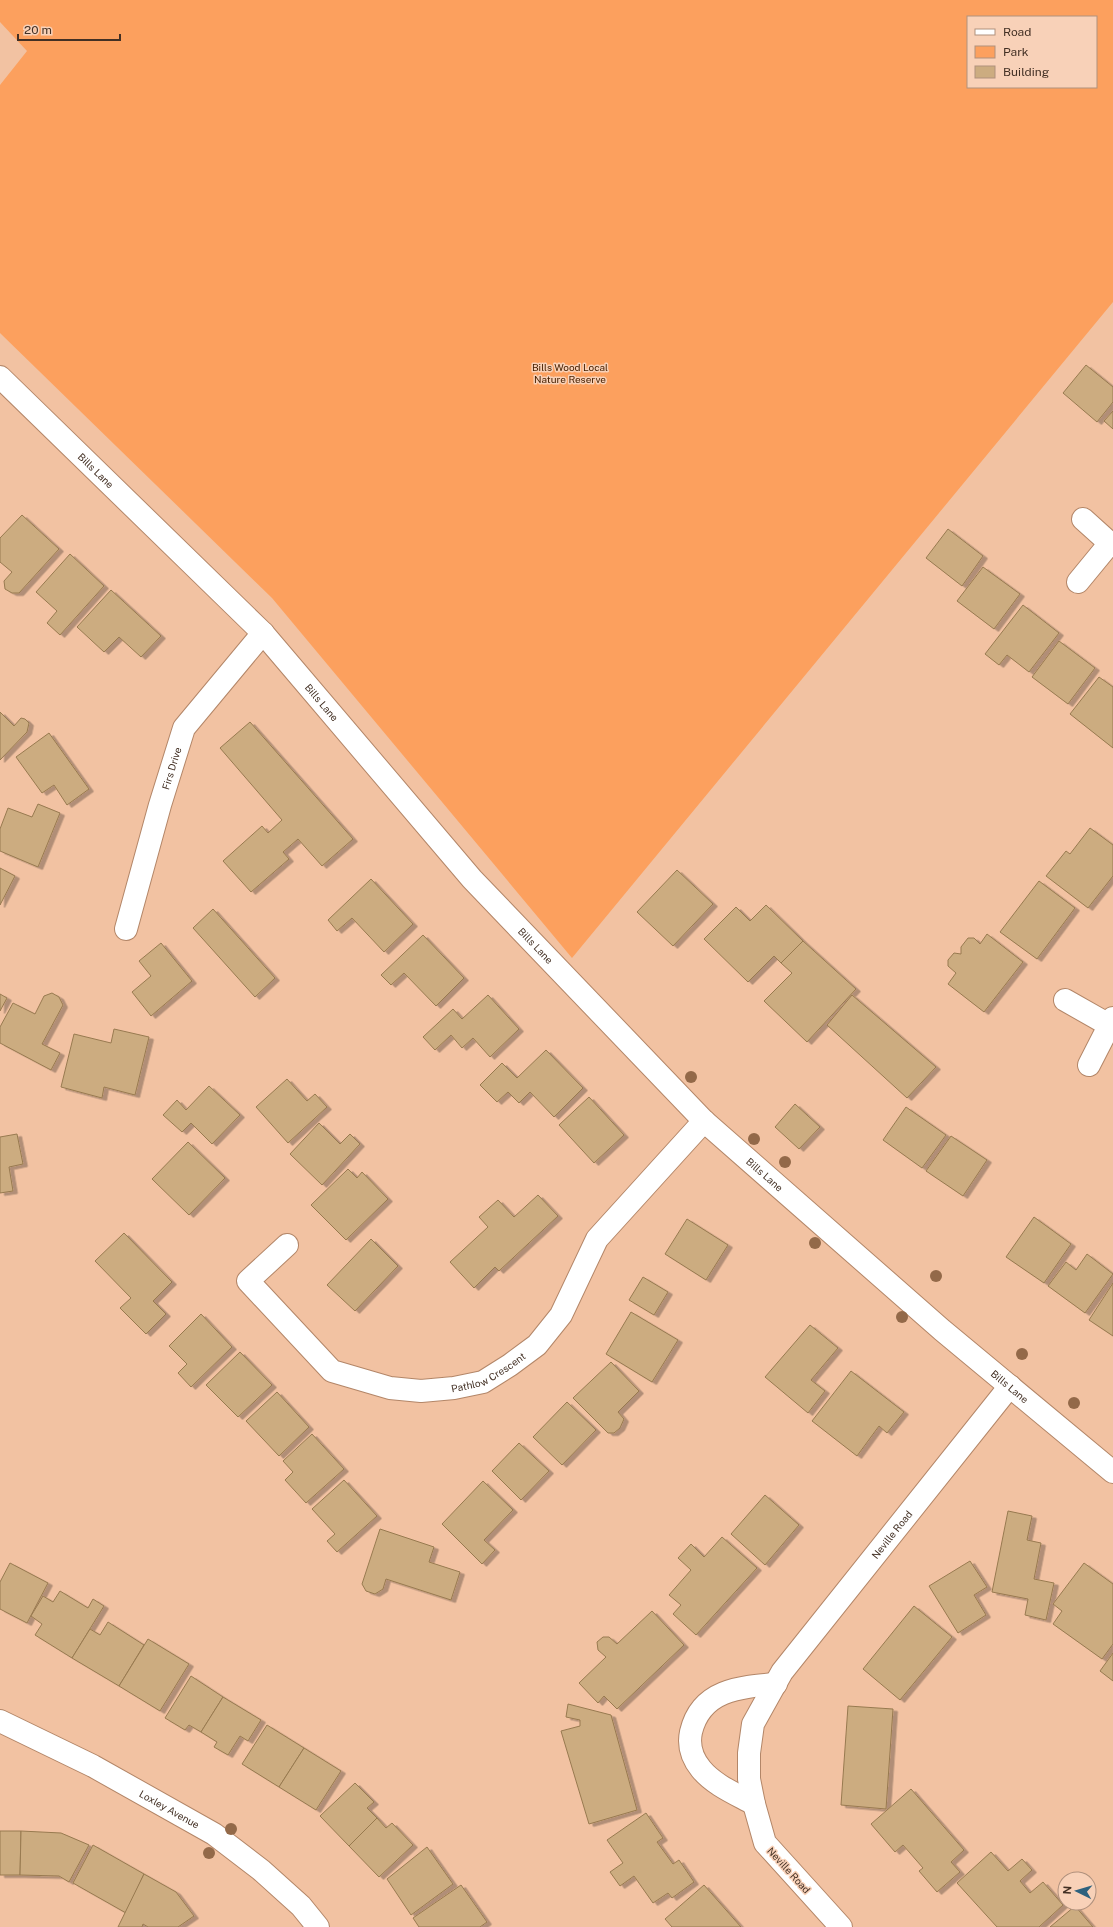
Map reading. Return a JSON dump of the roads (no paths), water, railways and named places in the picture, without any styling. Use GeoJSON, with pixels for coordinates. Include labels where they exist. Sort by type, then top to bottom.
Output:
{"type":"FeatureCollection","features":[{"type":"Feature","properties":{"kind":"street","name":"Bills Lane"},"geometry":{"type":"LineString","coordinates":[[0,377],[263,633],[472,879],[704,1121],[942,1330],[1113,1472]]}},
{"type":"Feature","properties":{"kind":"street"},"geometry":{"type":"LineString","coordinates":[[1078,582],[1112,545],[1083,519]]}},
{"type":"Feature","properties":{"kind":"street","name":"Firs Drive"},"geometry":{"type":"LineString","coordinates":[[126,929],[160,805],[184,728],[263,633]]}},
{"type":"Feature","properties":{"kind":"street"},"geometry":{"type":"LineString","coordinates":[[1066,1000],[1111,1022],[1089,1065]]}},
{"type":"Feature","properties":{"kind":"street","name":"Pathlow Crescent"},"geometry":{"type":"LineString","coordinates":[[287,1245],[248,1281],[332,1371],[390,1388],[421,1391],[454,1388],[483,1382],[510,1365],[537,1345],[561,1315],[597,1239],[704,1121]]}},
{"type":"Feature","properties":{"kind":"street","name":"Neville Road"},"geometry":{"type":"LineString","coordinates":[[841,1927],[765,1843],[754,1804],[749,1779],[753,1724],[782,1672],[1010,1386]]}},
{"type":"Feature","properties":{"kind":"street"},"geometry":{"type":"LineString","coordinates":[[754,1804],[725,1789],[701,1770],[693,1758],[689,1741],[693,1724],[701,1708],[712,1699],[745,1687],[776,1684]]}},
{"type":"Feature","properties":{"kind":"street","name":"Loxley Avenue"},"geometry":{"type":"LineString","coordinates":[[0,1721],[93,1766],[214,1834],[261,1870],[301,1906],[318,1927]]}},
{"type":"Feature","properties":{"kind":"park label","name":"Bills Wood Local Nature Reserve"},"geometry":{"type":"Point","coordinates":[570,372]}}]}
